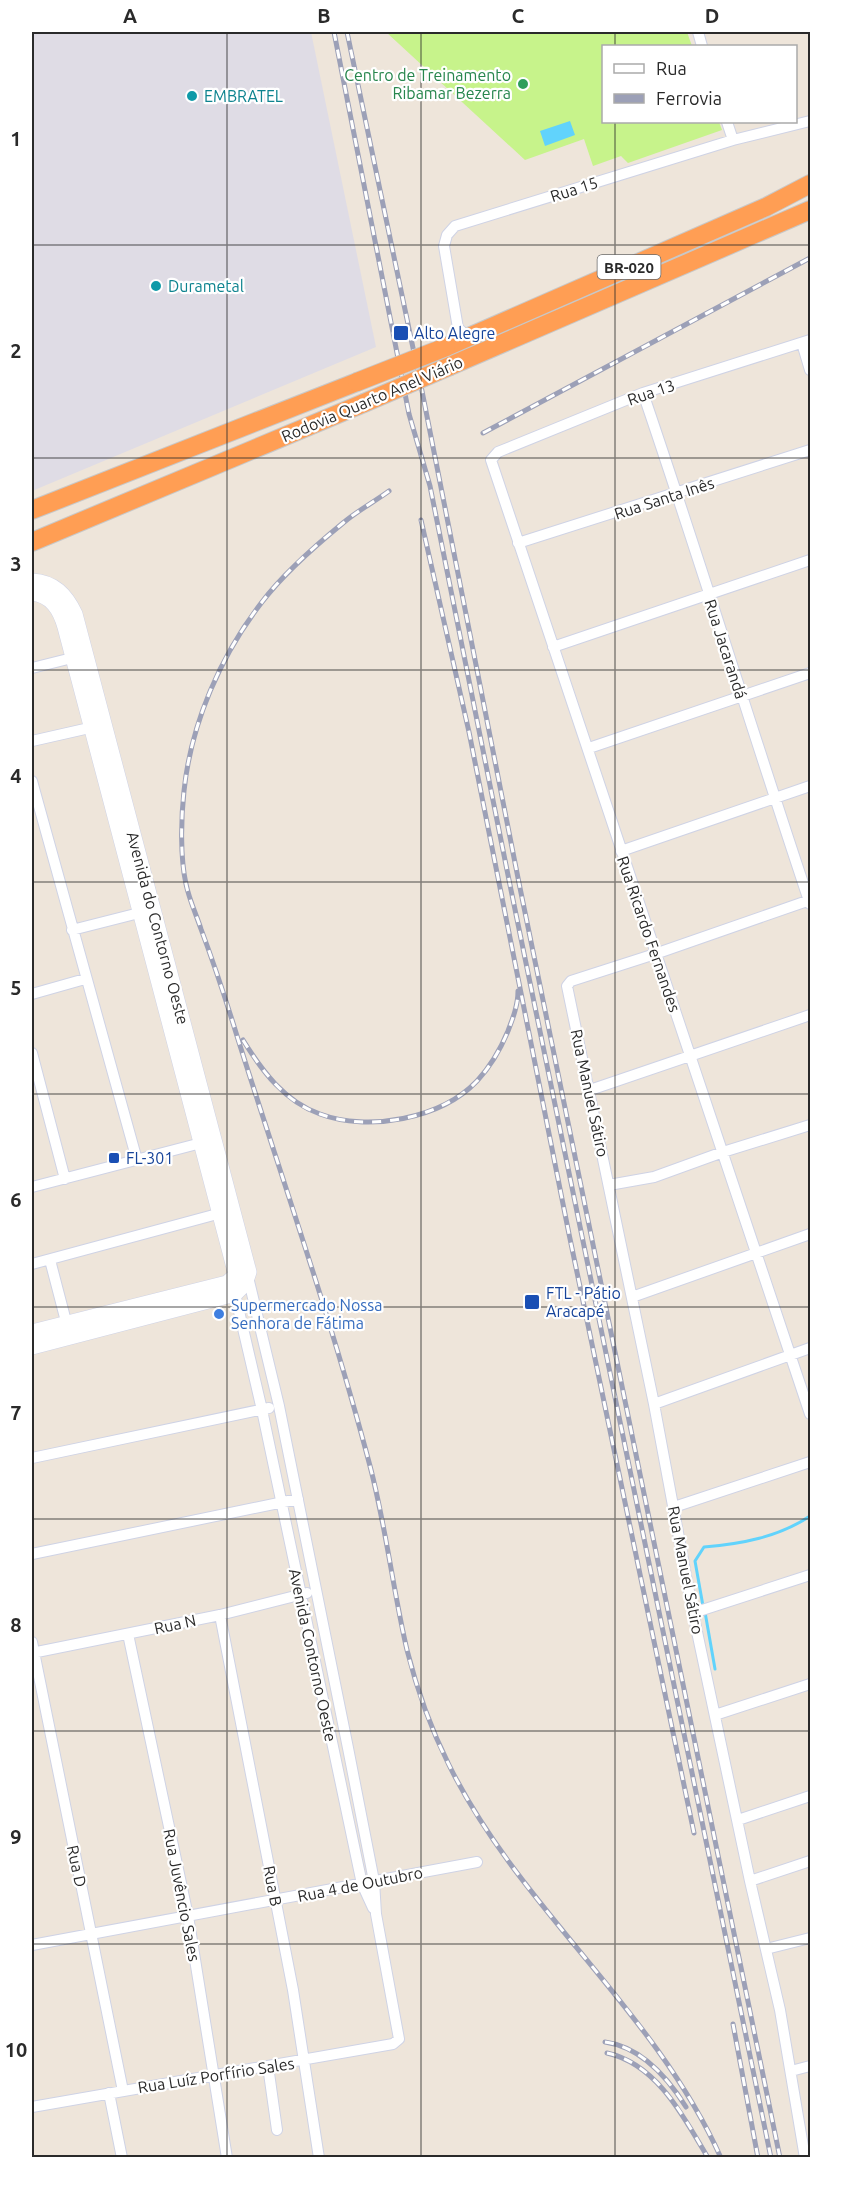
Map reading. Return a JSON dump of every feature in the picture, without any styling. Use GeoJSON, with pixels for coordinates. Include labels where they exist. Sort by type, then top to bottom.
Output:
{"type":"FeatureCollection","features":[{"type":"Feature","properties":{"kind":"highway","name":"Rodovia Quarto Anel Viário"},"geometry":{"type":"LineString","coordinates":[[32,510],[446,347],[766,207],[810,184]]}},
{"type":"Feature","properties":{"kind":"highway","name":"Rodovia Quarto Anel Viário"},"geometry":{"type":"LineString","coordinates":[[32,542],[364,403],[810,210]]}},
{"type":"Feature","properties":{"kind":"street","name":"Rua 15"},"geometry":{"type":"LineString","coordinates":[[468,337],[458,328],[444,246],[447,235],[455,226],[733,140],[810,121]]}},
{"type":"Feature","properties":{"kind":"street"},"geometry":{"type":"LineString","coordinates":[[727,123],[733,140]]}},
{"type":"Feature","properties":{"kind":"street"},"geometry":{"type":"LineString","coordinates":[[806,341],[810,370]]}},
{"type":"Feature","properties":{"kind":"street","name":"Rua 13"},"geometry":{"type":"LineString","coordinates":[[495,454],[643,393],[806,341]]}},
{"type":"Feature","properties":{"kind":"street","name":"Rua Jacarandá"},"geometry":{"type":"LineString","coordinates":[[643,393],[810,901]]}},
{"type":"Feature","properties":{"kind":"street","name":"Rua Santa Inês"},"geometry":{"type":"LineString","coordinates":[[518,543],[678,494],[810,450]]}},
{"type":"Feature","properties":{"kind":"street","name":"Rua Ricardo Fernandes"},"geometry":{"type":"LineString","coordinates":[[495,454],[491,460],[518,543],[589,748],[655,954],[692,1055],[810,1414]]}},
{"type":"Feature","properties":{"kind":"street"},"geometry":{"type":"LineString","coordinates":[[553,646],[810,560]]}},
{"type":"Feature","properties":{"kind":"street","name":"Avenida do Contorno Oeste"},"geometry":{"type":"LineString","coordinates":[[32,581],[46,583],[63,594],[75,614],[79,656]]}},
{"type":"Feature","properties":{"kind":"street","name":"Avenida do Contorno Oeste"},"geometry":{"type":"LineString","coordinates":[[32,593],[49,599],[56,607],[79,656],[208,1141],[249,1270],[248,1277]]}},
{"type":"Feature","properties":{"kind":"street"},"geometry":{"type":"LineString","coordinates":[[32,668],[79,656]]}},
{"type":"Feature","properties":{"kind":"street"},"geometry":{"type":"LineString","coordinates":[[589,748],[810,673]]}},
{"type":"Feature","properties":{"kind":"street"},"geometry":{"type":"LineString","coordinates":[[32,741],[97,726]]}},
{"type":"Feature","properties":{"kind":"street"},"geometry":{"type":"LineString","coordinates":[[32,781],[137,1160]]}},
{"type":"Feature","properties":{"kind":"street"},"geometry":{"type":"LineString","coordinates":[[621,851],[810,786]]}},
{"type":"Feature","properties":{"kind":"street","name":"Avenida do Contorno Oeste"},"geometry":{"type":"LineString","coordinates":[[134,865],[139,913],[173,1008]]}},
{"type":"Feature","properties":{"kind":"street"},"geometry":{"type":"LineString","coordinates":[[655,954],[810,901]]}},
{"type":"Feature","properties":{"kind":"street"},"geometry":{"type":"LineString","coordinates":[[72,930],[139,913]]}},
{"type":"Feature","properties":{"kind":"street","name":"Rua Manuel Sátiro"},"geometry":{"type":"LineString","coordinates":[[655,954],[569,983],[567,986],[654,1404],[693,1614],[791,2071],[805,2157]]}},
{"type":"Feature","properties":{"kind":"street"},"geometry":{"type":"LineString","coordinates":[[32,994],[86,978]]}},
{"type":"Feature","properties":{"kind":"street"},"geometry":{"type":"LineString","coordinates":[[590,1090],[810,1015]]}},
{"type":"Feature","properties":{"kind":"street"},"geometry":{"type":"LineString","coordinates":[[32,1053],[65,1179]]}},
{"type":"Feature","properties":{"kind":"street"},"geometry":{"type":"LineString","coordinates":[[609,1185],[654,1178],[723,1152],[810,1125]]}},
{"type":"Feature","properties":{"kind":"street"},"geometry":{"type":"LineString","coordinates":[[32,1187],[208,1141]]}},
{"type":"Feature","properties":{"kind":"street","name":"Avenida do Contorno Oeste"},"geometry":{"type":"LineString","coordinates":[[208,1141],[221,1213],[236,1274],[231,1288]]}},
{"type":"Feature","properties":{"kind":"street"},"geometry":{"type":"LineString","coordinates":[[32,1264],[221,1213]]}},
{"type":"Feature","properties":{"kind":"street"},"geometry":{"type":"LineString","coordinates":[[632,1297],[810,1234]]}},
{"type":"Feature","properties":{"kind":"street"},"geometry":{"type":"LineString","coordinates":[[50,1260],[68,1329]]}},
{"type":"Feature","properties":{"kind":"street"},"geometry":{"type":"LineString","coordinates":[[32,1332],[68,1329],[231,1288],[243,1288],[248,1277]]}},
{"type":"Feature","properties":{"kind":"street","name":"Avenida Contorno Oeste"},"geometry":{"type":"LineString","coordinates":[[248,1277],[279,1406],[348,1748],[374,1881],[376,1914],[399,2039]]}},
{"type":"Feature","properties":{"kind":"street","name":"Avenida Contorno Oeste"},"geometry":{"type":"LineString","coordinates":[[231,1288],[262,1410],[362,1884],[376,1914]]}},
{"type":"Feature","properties":{"kind":"street"},"geometry":{"type":"LineString","coordinates":[[32,1347],[68,1329]]}},
{"type":"Feature","properties":{"kind":"street"},"geometry":{"type":"LineString","coordinates":[[654,1404],[810,1348]]}},
{"type":"Feature","properties":{"kind":"street"},"geometry":{"type":"LineString","coordinates":[[249,1353],[265,1349]]}},
{"type":"Feature","properties":{"kind":"street"},"geometry":{"type":"LineString","coordinates":[[254,1375],[270,1371]]}},
{"type":"Feature","properties":{"kind":"street"},"geometry":{"type":"LineString","coordinates":[[32,1458],[279,1406]]}},
{"type":"Feature","properties":{"kind":"street"},"geometry":{"type":"LineString","coordinates":[[674,1507],[810,1462]]}},
{"type":"Feature","properties":{"kind":"street"},"geometry":{"type":"LineString","coordinates":[[32,1554],[298,1499]]}},
{"type":"Feature","properties":{"kind":"street"},"geometry":{"type":"LineString","coordinates":[[693,1614],[810,1575]]}},
{"type":"Feature","properties":{"kind":"street","name":"Rua N"},"geometry":{"type":"LineString","coordinates":[[32,1649],[128,1634],[220,1615],[301,1595],[316,1588]]}},
{"type":"Feature","properties":{"kind":"street","name":"Rua B"},"geometry":{"type":"LineString","coordinates":[[220,1615],[293,1990],[302,2061],[319,2157]]}},
{"type":"Feature","properties":{"kind":"street","name":"Rua Juvêncio Sales"},"geometry":{"type":"LineString","coordinates":[[128,1634],[188,1916],[227,2157]]}},
{"type":"Feature","properties":{"kind":"street","name":"Rua D"},"geometry":{"type":"LineString","coordinates":[[32,1649],[123,2091]]}},
{"type":"Feature","properties":{"kind":"street"},"geometry":{"type":"LineString","coordinates":[[716,1715],[810,1684]]}},
{"type":"Feature","properties":{"kind":"street"},"geometry":{"type":"LineString","coordinates":[[333,1751],[348,1748]]}},
{"type":"Feature","properties":{"kind":"street"},"geometry":{"type":"LineString","coordinates":[[738,1820],[810,1796]]}},
{"type":"Feature","properties":{"kind":"street"},"geometry":{"type":"LineString","coordinates":[[750,1881],[810,1861]]}},
{"type":"Feature","properties":{"kind":"street","name":"Rua 4 de Outubro"},"geometry":{"type":"LineString","coordinates":[[32,1945],[477,1862]]}},
{"type":"Feature","properties":{"kind":"street"},"geometry":{"type":"LineString","coordinates":[[766,1949],[810,1938]]}},
{"type":"Feature","properties":{"kind":"street","name":"Rua Luíz Porfírio Sales"},"geometry":{"type":"LineString","coordinates":[[32,2107],[214,2074],[302,2061],[393,2044],[399,2039]]}},
{"type":"Feature","properties":{"kind":"street"},"geometry":{"type":"LineString","coordinates":[[268,2066],[277,2130]]}},
{"type":"Feature","properties":{"kind":"street"},"geometry":{"type":"LineString","coordinates":[[791,2071],[810,2066]]}},
{"type":"Feature","properties":{"kind":"street"},"geometry":{"type":"LineString","coordinates":[[109,2093],[122,2157]]}},
{"type":"Feature","properties":{"kind":"shaded area"},"geometry":{"type":"Polygon","coordinates":[[[32,32],[311,32],[376,347],[32,491],[32,32]]]}},
{"type":"Feature","properties":{"kind":"green space","name":"Centro de Treinamento Ribamar Bezerra"},"geometry":{"type":"Polygon","coordinates":[[[386,32],[687,32],[692,45],[602,45],[602,123],[719,123],[722,130],[628,163],[621,156],[593,166],[584,139],[525,160],[386,32]]]}},
{"type":"Feature","properties":{"kind":"water"},"geometry":{"type":"Polygon","coordinates":[[[570,121],[575,135],[545,146],[540,131],[570,121]]]}},
{"type":"Feature","properties":{"kind":"waterway"},"geometry":{"type":"LineString","coordinates":[[703,1606],[695,1561],[704,1547],[732,1544],[773,1534],[810,1516]]}},
{"type":"Feature","properties":{"kind":"waterway"},"geometry":{"type":"LineString","coordinates":[[705,1612],[715,1669]]}},
{"type":"Feature","properties":{"kind":"railway"},"geometry":{"type":"LineString","coordinates":[[334,32],[409,414],[430,486],[771,2158]]}},
{"type":"Feature","properties":{"kind":"railway"},"geometry":{"type":"LineString","coordinates":[[347,32],[422,391],[519,883],[780,2158]]}},
{"type":"Feature","properties":{"kind":"railway"},"geometry":{"type":"LineString","coordinates":[[483,433],[810,258]]}},
{"type":"Feature","properties":{"kind":"railway"},"geometry":{"type":"LineString","coordinates":[[389,491],[354,514],[290,570],[247,623],[221,667],[201,715],[188,766],[182,825],[186,884],[211,955],[340,1358],[376,1489],[407,1650],[436,1737],[478,1817],[549,1914],[661,2054],[693,2105],[721,2158]]}},
{"type":"Feature","properties":{"kind":"railway"},"geometry":{"type":"LineString","coordinates":[[421,520],[469,732],[569,1234],[694,1833]]}},
{"type":"Feature","properties":{"kind":"railway"},"geometry":{"type":"LineString","coordinates":[[243,1040],[266,1074],[285,1093],[307,1109],[339,1119],[360,1122],[403,1118],[444,1105],[477,1081],[499,1051],[515,1011],[518,991]]}},
{"type":"Feature","properties":{"kind":"railway"},"geometry":{"type":"LineString","coordinates":[[733,2024],[758,2158]]}},
{"type":"Feature","properties":{"kind":"railway"},"geometry":{"type":"LineString","coordinates":[[605,2042],[630,2050],[652,2065],[671,2085],[686,2107]]}},
{"type":"Feature","properties":{"kind":"railway"},"geometry":{"type":"LineString","coordinates":[[607,2053],[625,2059],[655,2080],[679,2110],[708,2158]]}},
{"type":"Feature","properties":{"kind":"place","name":"Centro de Treinamento Ribamar Bezerra"},"geometry":{"type":"Point","coordinates":[523,84]}},
{"type":"Feature","properties":{"kind":"place","name":"EMBRATEL"},"geometry":{"type":"Point","coordinates":[192,96]}},
{"type":"Feature","properties":{"kind":"place","name":"Durametal"},"geometry":{"type":"Point","coordinates":[156,286]}},
{"type":"Feature","properties":{"kind":"place","name":"Alto Alegre"},"geometry":{"type":"Point","coordinates":[401,333]}},
{"type":"Feature","properties":{"kind":"place","name":"FL-301"},"geometry":{"type":"Point","coordinates":[114,1158]}},
{"type":"Feature","properties":{"kind":"place","name":"FTL - Pátio Aracapé"},"geometry":{"type":"Point","coordinates":[532,1302]}},
{"type":"Feature","properties":{"kind":"place","name":"Supermercado Nossa Senhora de Fátima"},"geometry":{"type":"Point","coordinates":[219,1314]}}]}
